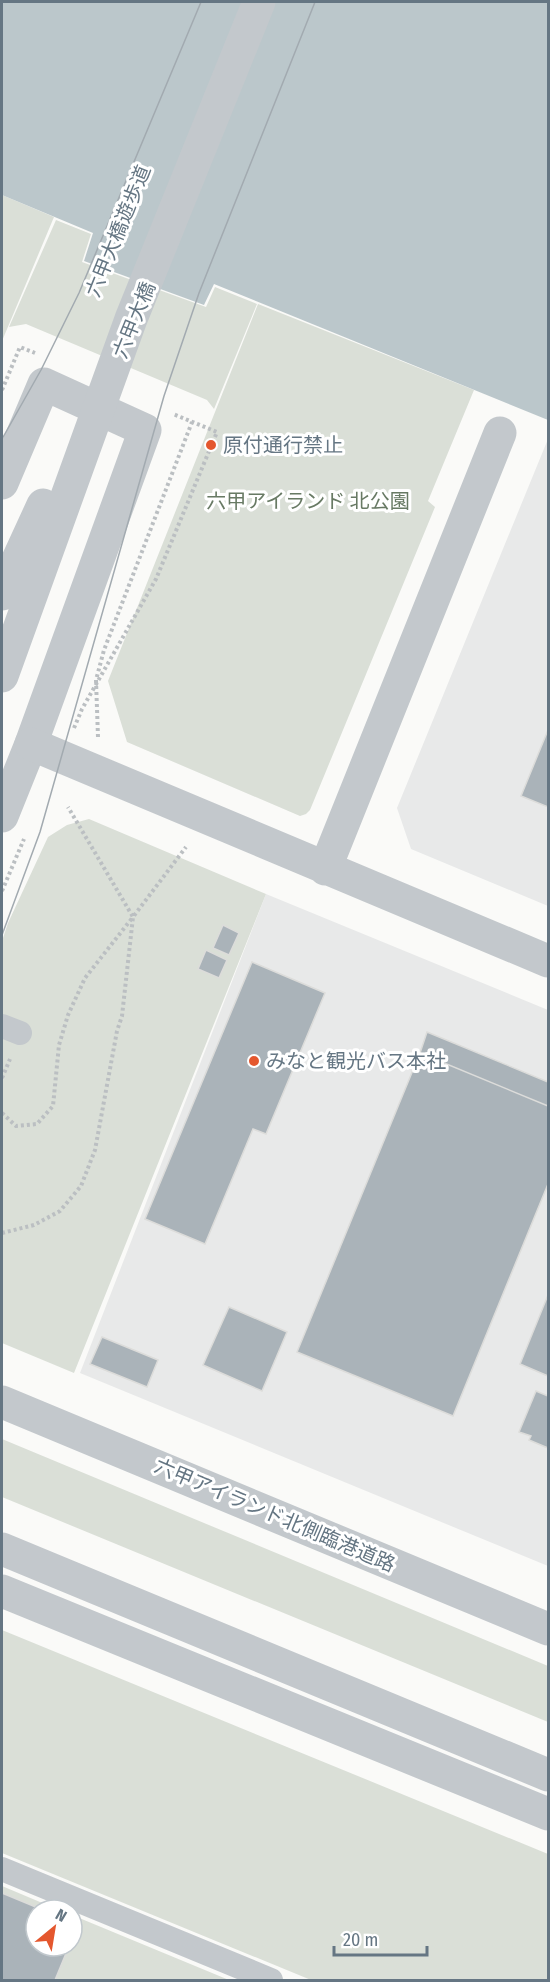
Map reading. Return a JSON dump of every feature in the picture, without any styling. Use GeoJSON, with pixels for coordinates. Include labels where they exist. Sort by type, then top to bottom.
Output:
{"type":"FeatureCollection","features":[{"type":"Feature","properties":{"kind":"street","name":"六甲大橋"},"geometry":{"type":"LineString","coordinates":[[131,318],[261,2]]}},
{"type":"Feature","properties":{"kind":"street","name":"六甲大橋"},"geometry":{"type":"LineString","coordinates":[[2,638],[261,2]]}},
{"type":"Feature","properties":{"kind":"street"},"geometry":{"type":"LineString","coordinates":[[2,594],[131,318]]}},
{"type":"Feature","properties":{"kind":"street"},"geometry":{"type":"LineString","coordinates":[[2,676],[131,318]]}},
{"type":"Feature","properties":{"kind":"street"},"geometry":{"type":"LineString","coordinates":[[2,483],[44,384],[145,430],[31,744],[13,827]]}},
{"type":"Feature","properties":{"kind":"street"},"geometry":{"type":"LineString","coordinates":[[325,869],[500,433]]}},
{"type":"Feature","properties":{"kind":"street"},"geometry":{"type":"LineString","coordinates":[[31,744],[549,962]]}},
{"type":"Feature","properties":{"kind":"street","name":"六甲アイランド北側臨港道路"},"geometry":{"type":"LineString","coordinates":[[2,1402],[549,1629]]}},
{"type":"Feature","properties":{"kind":"street"},"geometry":{"type":"LineString","coordinates":[[2,1549],[549,1775]]}},
{"type":"Feature","properties":{"kind":"street"},"geometry":{"type":"LineString","coordinates":[[2,1591],[549,1814]]}},
{"type":"Feature","properties":{"kind":"street"},"geometry":{"type":"LineString","coordinates":[[2,1869],[271,1980]]}},
{"type":"Feature","properties":{"kind":"path"},"geometry":{"type":"LineString","coordinates":[[2,390],[20,347],[39,355]]}},
{"type":"Feature","properties":{"kind":"path"},"geometry":{"type":"LineString","coordinates":[[73,730],[82,709],[156,579],[217,432],[192,422],[104,650],[96,680],[98,737]]}},
{"type":"Feature","properties":{"kind":"path"},"geometry":{"type":"LineString","coordinates":[[2,1233],[34,1225],[60,1211],[81,1186],[95,1150],[117,1031],[122,1016],[133,917],[68,807]]}},
{"type":"Feature","properties":{"kind":"path"},"geometry":{"type":"LineString","coordinates":[[2,891],[13,827]]}},
{"type":"Feature","properties":{"kind":"path"},"geometry":{"type":"LineString","coordinates":[[2,1113],[16,1126],[37,1124],[52,1106],[58,1045],[68,1015],[85,978],[186,847]]}},
{"type":"Feature","properties":{"kind":"shaded area"},"geometry":{"type":"Polygon","coordinates":[[[2,2],[548,2],[548,420],[214,284],[204,305],[84,261],[93,233],[2,195],[2,2]]]}},
{"type":"Feature","properties":{"kind":"shaded area"},"geometry":{"type":"Polygon","coordinates":[[[548,439],[548,906],[411,849],[397,808],[548,439]]]}},
{"type":"Feature","properties":{"kind":"shaded area"},"geometry":{"type":"Polygon","coordinates":[[[266,894],[548,1010],[548,1566],[80,1373],[266,894]]]}},
{"type":"Feature","properties":{"kind":"green space"},"geometry":{"type":"Polygon","coordinates":[[[2,195],[54,217],[2,341],[2,195]]]}},
{"type":"Feature","properties":{"kind":"green space"},"geometry":{"type":"Polygon","coordinates":[[[56,220],[91,234],[82,262],[206,307],[215,287],[257,304],[214,409],[207,400],[26,324],[9,327],[56,220]]]}},
{"type":"Feature","properties":{"kind":"green space","name":"六甲アイランド 北公園"},"geometry":{"type":"Polygon","coordinates":[[[258,304],[474,390],[428,501],[435,507],[310,810],[300,816],[127,742],[108,681],[258,304]]]}},
{"type":"Feature","properties":{"kind":"green space"},"geometry":{"type":"Polygon","coordinates":[[[89,819],[266,894],[74,1373],[2,1343],[2,941],[48,837],[67,825],[89,819]]]}},
{"type":"Feature","properties":{"kind":"green space"},"geometry":{"type":"Polygon","coordinates":[[[2,1439],[548,1666],[548,1722],[2,1497],[2,1439]]]}},
{"type":"Feature","properties":{"kind":"green space"},"geometry":{"type":"Polygon","coordinates":[[[2,1630],[548,1854],[548,1980],[311,1980],[2,1853],[2,1630]]]}},
{"type":"Feature","properties":{"kind":"green space"},"geometry":{"type":"Polygon","coordinates":[[[2,1886],[30,1898],[24,1898],[24,1958],[84,1958],[84,1920],[229,1980],[2,1980],[2,1886]]]}},
{"type":"Feature","properties":{"kind":"building"},"geometry":{"type":"Polygon","coordinates":[[[548,730],[548,807],[521,796],[548,730]]]}},
{"type":"Feature","properties":{"kind":"building"},"geometry":{"type":"Polygon","coordinates":[[[223,925],[239,933],[229,955],[213,948],[223,925]]]}},
{"type":"Feature","properties":{"kind":"building"},"geometry":{"type":"Polygon","coordinates":[[[206,950],[227,960],[219,978],[198,969],[206,950]]]}},
{"type":"Feature","properties":{"kind":"building","name":"みなと観光バス本社"},"geometry":{"type":"Polygon","coordinates":[[[252,962],[325,993],[266,1134],[253,1129],[205,1244],[145,1219],[252,962]]]}},
{"type":"Feature","properties":{"kind":"building"},"geometry":{"type":"Polygon","coordinates":[[[427,1032],[548,1082],[548,1106],[420,1053],[427,1032]]]}},
{"type":"Feature","properties":{"kind":"building"},"geometry":{"type":"Polygon","coordinates":[[[420,1053],[548,1106],[548,1184],[453,1416],[297,1352],[420,1053]]]}},
{"type":"Feature","properties":{"kind":"building"},"geometry":{"type":"Polygon","coordinates":[[[548,1295],[548,1376],[520,1364],[548,1295]]]}},
{"type":"Feature","properties":{"kind":"building"},"geometry":{"type":"Polygon","coordinates":[[[229,1307],[287,1332],[262,1391],[203,1365],[229,1307]]]}},
{"type":"Feature","properties":{"kind":"building"},"geometry":{"type":"Polygon","coordinates":[[[102,1337],[158,1360],[147,1387],[90,1364],[102,1337]]]}},
{"type":"Feature","properties":{"kind":"building"},"geometry":{"type":"Polygon","coordinates":[[[536,1391],[548,1396],[548,1448],[529,1440],[531,1436],[519,1432],[536,1391]]]}},
{"type":"Feature","properties":{"kind":"building"},"geometry":{"type":"Polygon","coordinates":[[[2,1893],[24,1902],[24,1958],[64,1958],[55,1980],[2,1980],[2,1893]]]}},
{"type":"Feature","properties":{"kind":"tram line"},"geometry":{"type":"LineString","coordinates":[[2,439],[41,370],[79,293],[201,2]]}},
{"type":"Feature","properties":{"kind":"tram line"},"geometry":{"type":"LineString","coordinates":[[2,935],[40,832],[164,396],[199,293],[315,2]]}},
{"type":"Feature","properties":{"kind":"place","name":"原付通行禁止"},"geometry":{"type":"Point","coordinates":[211,445]}},
{"type":"Feature","properties":{"kind":"place","name":"みなと観光バス本社"},"geometry":{"type":"Point","coordinates":[254,1061]}}]}
